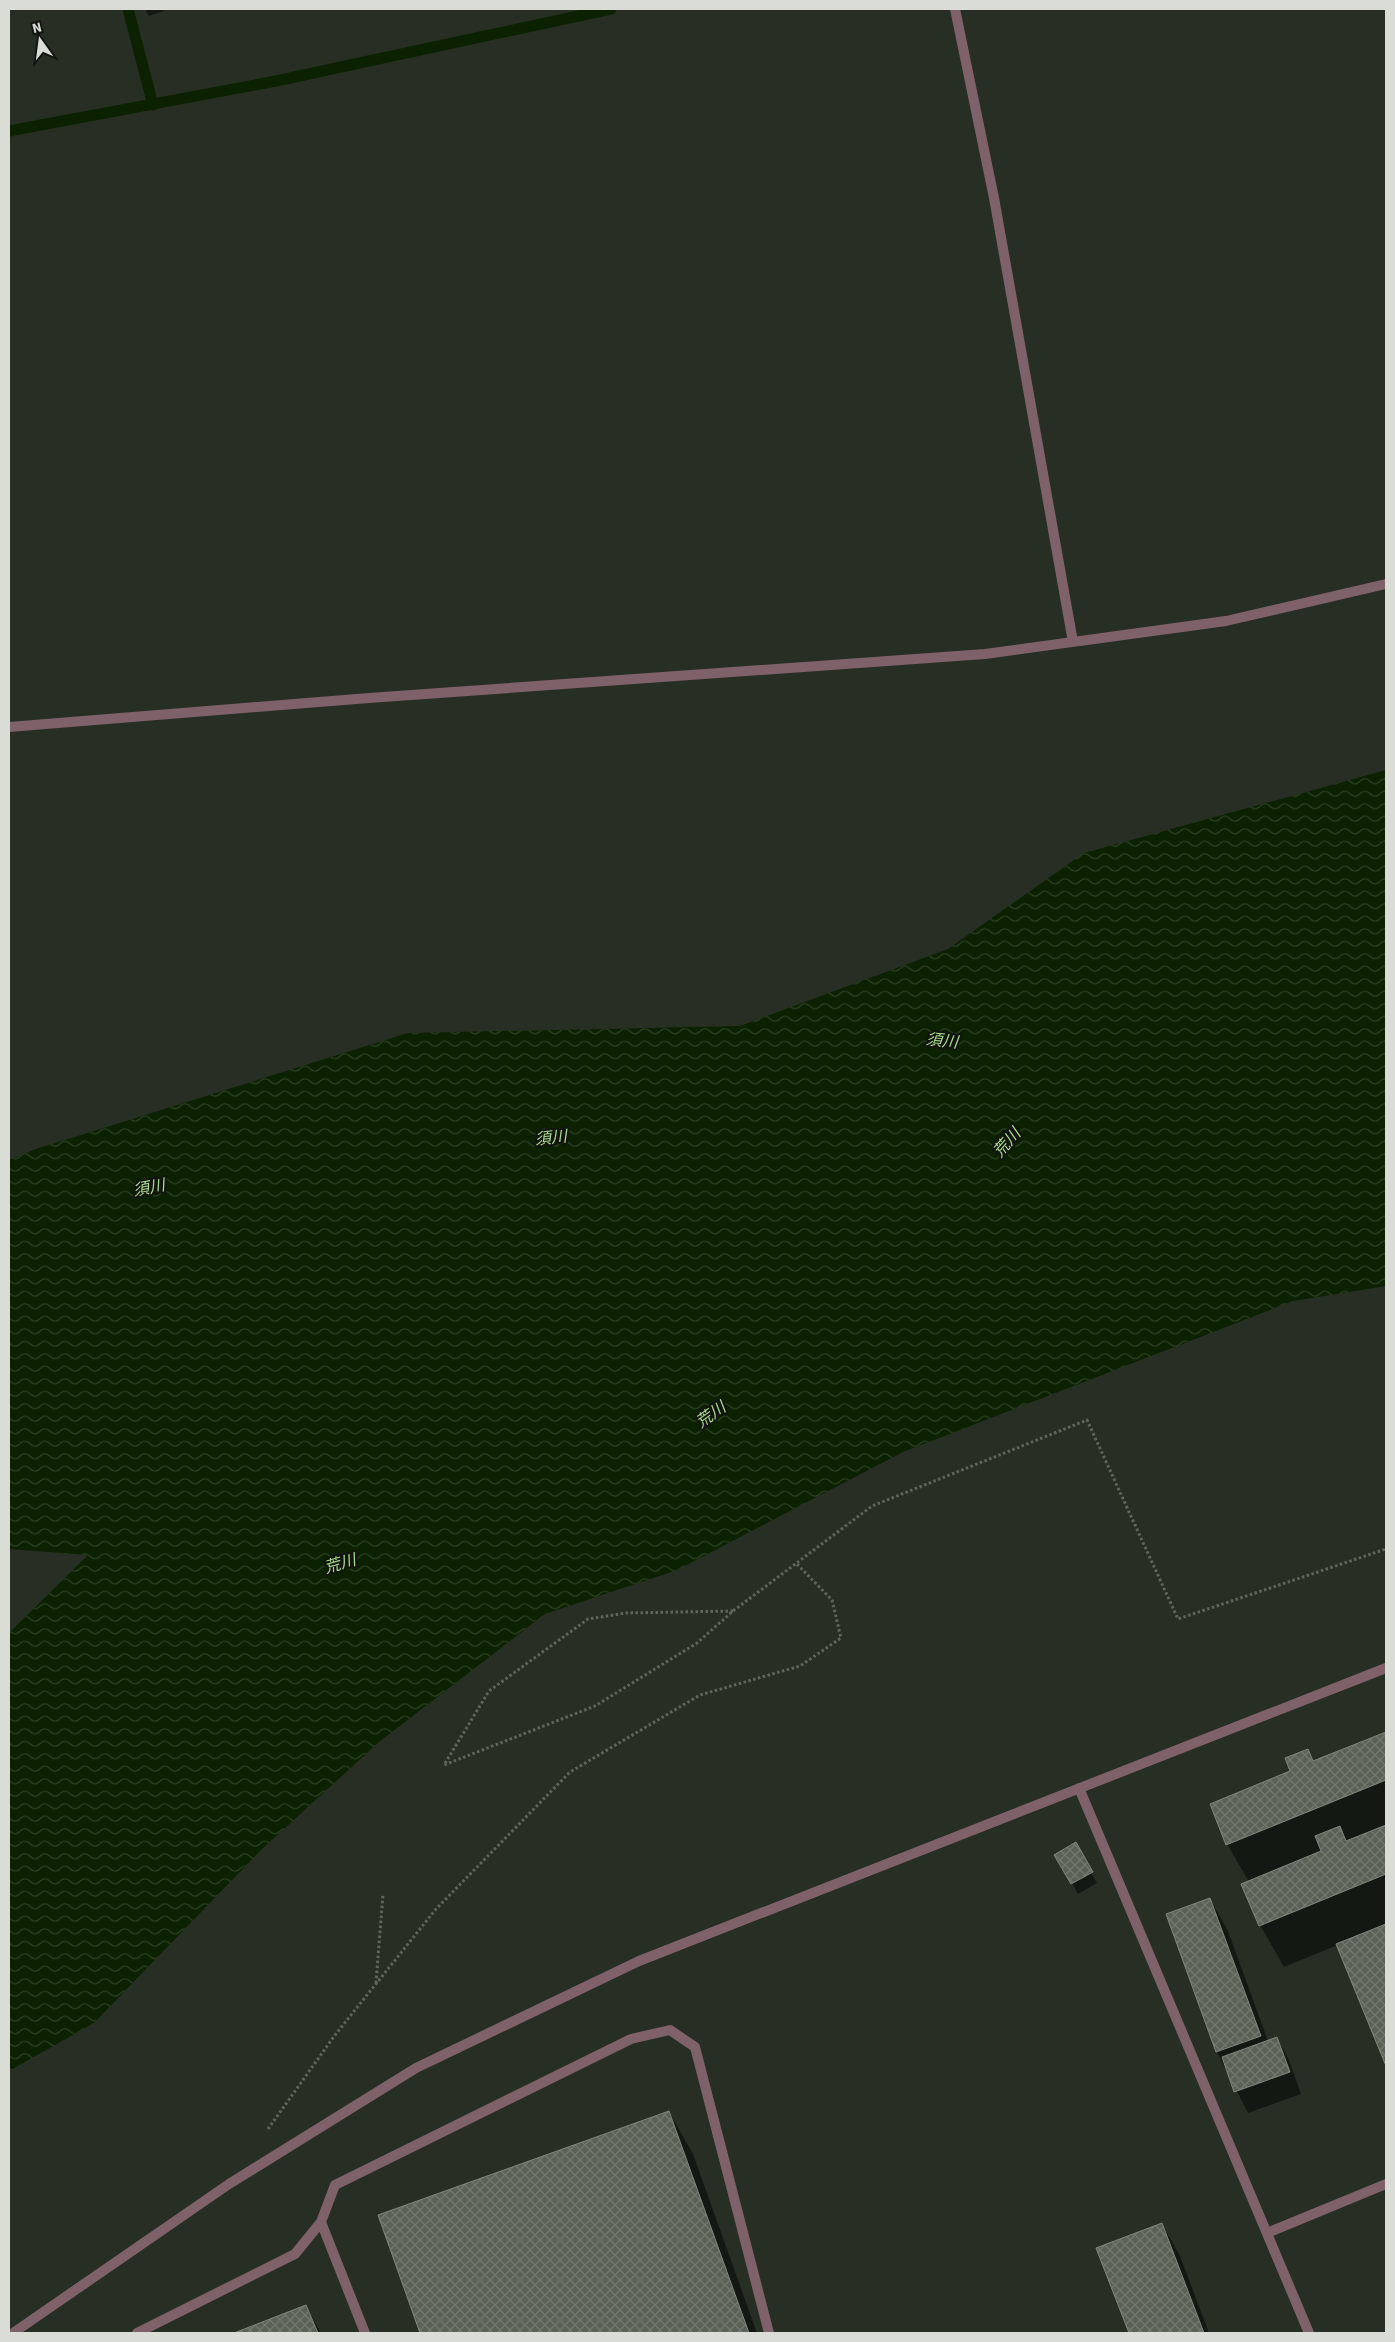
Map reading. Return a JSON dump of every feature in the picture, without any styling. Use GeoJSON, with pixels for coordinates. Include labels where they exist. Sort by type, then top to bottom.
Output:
{"type":"FeatureCollection","features":[{"type":"Feature","properties":{"kind":"street"},"geometry":{"type":"LineString","coordinates":[[955,9],[996,208],[1073,642]]}},
{"type":"Feature","properties":{"kind":"street"},"geometry":{"type":"LineString","coordinates":[[9,727],[389,696],[985,654],[1226,621],[1386,584]]}},
{"type":"Feature","properties":{"kind":"street"},"geometry":{"type":"LineString","coordinates":[[13,2333],[229,2184],[416,2068],[639,1961],[1386,1668]]}},
{"type":"Feature","properties":{"kind":"street"},"geometry":{"type":"LineString","coordinates":[[1079,1788],[1309,2333]]}},
{"type":"Feature","properties":{"kind":"street"},"geometry":{"type":"LineString","coordinates":[[137,2333],[295,2254],[321,2222],[335,2185],[631,2039],[670,2030],[695,2047],[769,2333]]}},
{"type":"Feature","properties":{"kind":"street"},"geometry":{"type":"LineString","coordinates":[[1266,2233],[1386,2184]]}},
{"type":"Feature","properties":{"kind":"street"},"geometry":{"type":"LineString","coordinates":[[321,2222],[364,2333]]}},
{"type":"Feature","properties":{"kind":"path"},"geometry":{"type":"LineString","coordinates":[[733,1611],[626,1613],[588,1619],[489,1691],[444,1766],[594,1706],[697,1643],[733,1611],[872,1506],[1087,1420],[1178,1619],[1386,1549]]}},
{"type":"Feature","properties":{"kind":"path"},"geometry":{"type":"LineString","coordinates":[[263,2137],[336,2035],[436,1909],[570,1772],[700,1695],[800,1666],[841,1638],[832,1600],[796,1563]]}},
{"type":"Feature","properties":{"kind":"path"},"geometry":{"type":"LineString","coordinates":[[376,1984],[383,1894]]}},
{"type":"Feature","properties":{"kind":"water"},"geometry":{"type":"Polygon","coordinates":[[[1386,770],[1386,1286],[1293,1301],[903,1452],[677,1570],[545,1614],[379,1742],[262,1849],[94,2023],[9,2071],[9,1633],[88,1555],[9,1549],[9,1160],[36,1149],[408,1033],[740,1026],[948,949],[1084,853],[1386,770]]]}},
{"type":"Feature","properties":{"kind":"building"},"geometry":{"type":"Polygon","coordinates":[[[1386,1732],[1386,1780],[1226,1845],[1210,1804],[1290,1771],[1285,1758],[1308,1749],[1313,1761],[1386,1732]]]}},
{"type":"Feature","properties":{"kind":"building"},"geometry":{"type":"Polygon","coordinates":[[[1386,1825],[1386,1874],[1259,1926],[1241,1884],[1321,1851],[1315,1836],[1340,1826],[1346,1841],[1386,1825]]]}},
{"type":"Feature","properties":{"kind":"building"},"geometry":{"type":"Polygon","coordinates":[[[1076,1842],[1093,1872],[1071,1884],[1054,1855],[1076,1842]]]}},
{"type":"Feature","properties":{"kind":"building"},"geometry":{"type":"Polygon","coordinates":[[[1210,1898],[1261,2036],[1216,2052],[1166,1914],[1210,1898]]]}},
{"type":"Feature","properties":{"kind":"building"},"geometry":{"type":"Polygon","coordinates":[[[1386,1924],[1386,2066],[1336,1944],[1386,1924]]]}},
{"type":"Feature","properties":{"kind":"building"},"geometry":{"type":"Polygon","coordinates":[[[1277,2037],[1290,2072],[1234,2092],[1222,2057],[1277,2037]]]}},
{"type":"Feature","properties":{"kind":"building"},"geometry":{"type":"Polygon","coordinates":[[[669,2111],[749,2333],[420,2333],[378,2215],[669,2111]]]}},
{"type":"Feature","properties":{"kind":"building"},"geometry":{"type":"Polygon","coordinates":[[[1162,2223],[1204,2333],[1129,2333],[1096,2248],[1162,2223]]]}},
{"type":"Feature","properties":{"kind":"building"},"geometry":{"type":"Polygon","coordinates":[[[306,2305],[318,2333],[234,2333],[306,2305]]]}},
{"type":"Feature","properties":{"kind":"waterway"},"geometry":{"type":"LineString","coordinates":[[128,9],[153,105]]}},
{"type":"Feature","properties":{"kind":"waterway"},"geometry":{"type":"LineString","coordinates":[[9,131],[276,81],[611,9]]}},
{"type":"Feature","properties":{"kind":"water label","name":"須川"},"geometry":{"type":"Point","coordinates":[942,1041]}},
{"type":"Feature","properties":{"kind":"water label","name":"須川"},"geometry":{"type":"Point","coordinates":[551,1138]}},
{"type":"Feature","properties":{"kind":"water label","name":"荒川"},"geometry":{"type":"Point","coordinates":[1007,1143]}},
{"type":"Feature","properties":{"kind":"water label","name":"須川"},"geometry":{"type":"Point","coordinates":[149,1188]}},
{"type":"Feature","properties":{"kind":"water label","name":"荒川"},"geometry":{"type":"Point","coordinates":[711,1415]}},
{"type":"Feature","properties":{"kind":"water label","name":"荒川"},"geometry":{"type":"Point","coordinates":[340,1564]}}]}
